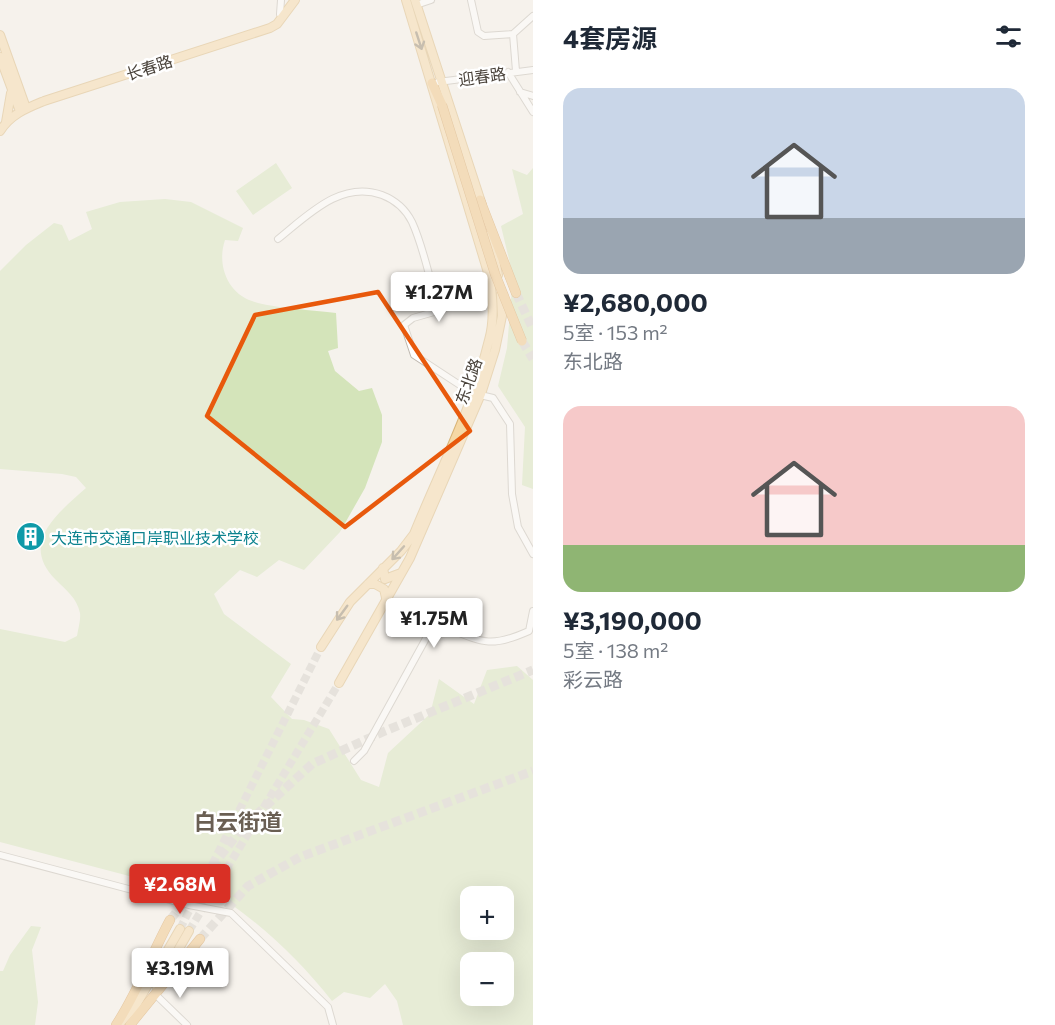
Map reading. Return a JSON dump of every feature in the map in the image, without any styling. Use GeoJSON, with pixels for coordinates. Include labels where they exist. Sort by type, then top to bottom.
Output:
{"type":"FeatureCollection","features":[{"type":"Feature","properties":{"kind":"highway"},"geometry":{"type":"LineString","coordinates":[[437,82],[442,105],[495,274],[522,341]]}},
{"type":"Feature","properties":{"kind":"highway"},"geometry":{"type":"LineString","coordinates":[[480,200],[516,293]]}},
{"type":"Feature","properties":{"kind":"highway"},"geometry":{"type":"LineString","coordinates":[[117,1025],[133,1000],[147,963],[170,920]]}},
{"type":"Feature","properties":{"kind":"highway"},"geometry":{"type":"LineString","coordinates":[[130,1025],[200,939]]}},
{"type":"Feature","properties":{"kind":"main road","name":"长春路"},"geometry":{"type":"LineString","coordinates":[[0,131],[6,122],[23,110],[44,101],[270,28],[277,24],[295,0]]}},
{"type":"Feature","properties":{"kind":"main road","name":"东北路"},"geometry":{"type":"LineString","coordinates":[[339,683],[387,602],[426,525],[476,393],[502,316],[495,255],[480,200],[406,0]]}},
{"type":"Feature","properties":{"kind":"main road","name":"东北路"},"geometry":{"type":"LineString","coordinates":[[321,647],[350,602],[414,534],[476,393],[490,339],[492,295],[415,2]]}},
{"type":"Feature","properties":{"kind":"main road"},"geometry":{"type":"LineString","coordinates":[[0,35],[22,100],[23,110]]}},
{"type":"Feature","properties":{"kind":"main road"},"geometry":{"type":"LineString","coordinates":[[0,57],[11,92],[23,110]]}},
{"type":"Feature","properties":{"kind":"main road"},"geometry":{"type":"LineString","coordinates":[[6,122],[11,92]]}},
{"type":"Feature","properties":{"kind":"main road"},"geometry":{"type":"LineString","coordinates":[[22,100],[44,101]]}},
{"type":"Feature","properties":{"kind":"main road"},"geometry":{"type":"LineString","coordinates":[[383,568],[385,579],[401,573]]}},
{"type":"Feature","properties":{"kind":"main road"},"geometry":{"type":"LineString","coordinates":[[368,584],[375,584],[384,589],[387,602]]}},
{"type":"Feature","properties":{"kind":"main road"},"geometry":{"type":"LineString","coordinates":[[117,1025],[135,1007],[185,930],[140,1012]]}},
{"type":"Feature","properties":{"kind":"street"},"geometry":{"type":"LineString","coordinates":[[280,14],[281,0]]}},
{"type":"Feature","properties":{"kind":"street"},"geometry":{"type":"LineString","coordinates":[[415,2],[431,0]]}},
{"type":"Feature","properties":{"kind":"street"},"geometry":{"type":"LineString","coordinates":[[471,0],[478,32],[484,36],[513,34],[533,16]]}},
{"type":"Feature","properties":{"kind":"street"},"geometry":{"type":"LineString","coordinates":[[513,34],[516,71]]}},
{"type":"Feature","properties":{"kind":"street","name":"迎春路"},"geometry":{"type":"LineString","coordinates":[[437,82],[533,70]]}},
{"type":"Feature","properties":{"kind":"street"},"geometry":{"type":"LineString","coordinates":[[508,72],[533,112]]}},
{"type":"Feature","properties":{"kind":"street"},"geometry":{"type":"LineString","coordinates":[[519,92],[533,96]]}},
{"type":"Feature","properties":{"kind":"street"},"geometry":{"type":"LineString","coordinates":[[278,239],[319,205],[353,191],[373,192],[388,198],[402,208],[412,222],[438,306],[434,312],[413,318],[404,325],[414,355],[476,393],[493,398],[510,424],[512,494],[518,527],[533,554]]}},
{"type":"Feature","properties":{"kind":"street"},"geometry":{"type":"LineString","coordinates":[[354,761],[364,751],[429,633],[445,627],[478,641],[504,642],[530,631],[533,611]]}},
{"type":"Feature","properties":{"kind":"street"},"geometry":{"type":"LineString","coordinates":[[0,855],[189,905],[231,913],[328,1007],[333,1025]]}},
{"type":"Feature","properties":{"kind":"street"},"geometry":{"type":"LineString","coordinates":[[155,994],[187,1025]]}},
{"type":"Feature","properties":{"kind":"highlighted area"},"geometry":{"type":"Polygon","coordinates":[[[378,292],[470,431],[345,527],[207,416],[255,315],[378,292]]]}},
{"type":"Feature","properties":{"kind":"green space"},"geometry":{"type":"Polygon","coordinates":[[[276,163],[292,188],[253,215],[236,191],[276,163]]]}},
{"type":"Feature","properties":{"kind":"green space"},"geometry":{"type":"Polygon","coordinates":[[[533,168],[533,489],[522,485],[525,427],[498,386],[507,348],[513,276],[501,226],[523,214],[512,169],[527,175],[533,168]]]}},
{"type":"Feature","properties":{"kind":"green space"},"geometry":{"type":"Polygon","coordinates":[[[165,199],[191,202],[243,228],[238,241],[225,240],[222,258],[230,284],[243,297],[281,307],[336,313],[338,348],[328,351],[335,371],[359,391],[372,388],[382,415],[382,442],[365,488],[340,532],[304,570],[279,560],[257,577],[240,570],[214,594],[224,614],[291,664],[271,697],[292,719],[304,720],[329,729],[361,780],[379,787],[388,753],[430,714],[439,679],[474,704],[487,670],[517,666],[533,680],[533,1025],[403,1025],[397,1001],[385,984],[370,998],[344,992],[332,1001],[284,948],[228,902],[0,842],[0,629],[65,642],[77,636],[79,608],[71,595],[45,566],[41,554],[46,530],[64,508],[86,488],[76,477],[0,469],[0,271],[26,245],[54,223],[62,225],[69,241],[92,229],[86,212],[120,202],[165,199]]]}},
{"type":"Feature","properties":{"kind":"green space"},"geometry":{"type":"Polygon","coordinates":[[[31,926],[41,927],[32,950],[38,1002],[35,1025],[0,1025],[0,971],[3,971],[10,955],[31,926]]]}},
{"type":"Feature","properties":{"kind":"tunnel"},"geometry":{"type":"LineString","coordinates":[[516,293],[533,329]]}},
{"type":"Feature","properties":{"kind":"tunnel"},"geometry":{"type":"LineString","coordinates":[[522,341],[533,359]]}},
{"type":"Feature","properties":{"kind":"tunnel"},"geometry":{"type":"LineString","coordinates":[[180,929],[321,647]]}},
{"type":"Feature","properties":{"kind":"tunnel"},"geometry":{"type":"LineString","coordinates":[[170,920],[243,827],[312,764],[533,670]]}},
{"type":"Feature","properties":{"kind":"tunnel"},"geometry":{"type":"LineString","coordinates":[[189,931],[339,683]]}},
{"type":"Feature","properties":{"kind":"tunnel"},"geometry":{"type":"LineString","coordinates":[[200,939],[248,886],[300,857],[533,771]]}},
{"type":"Feature","properties":{"kind":"place","name":"大连市交通口岸职业技术学校"},"geometry":{"type":"Point","coordinates":[30,537]}},
{"type":"Feature","properties":{"kind":"district","name":"白云街道"},"geometry":{"type":"Point","coordinates":[238,821]}}]}
